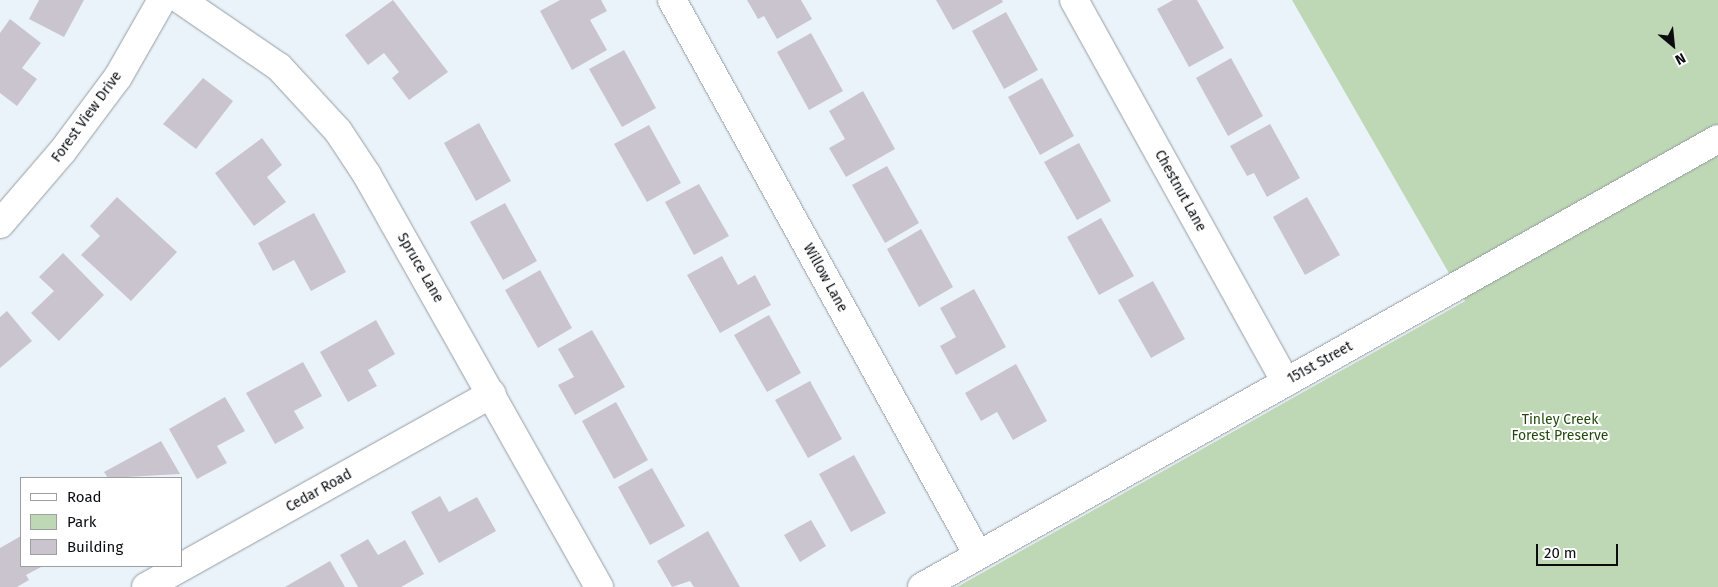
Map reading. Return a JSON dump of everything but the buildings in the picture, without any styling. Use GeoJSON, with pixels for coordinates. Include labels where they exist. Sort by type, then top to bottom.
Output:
{"type":"FeatureCollection","features":[{"type":"Feature","properties":{"kind":"street","name":"Forest View Drive"},"geometry":{"type":"LineString","coordinates":[[0,224],[56,160],[112,84],[162,0]]}},
{"type":"Feature","properties":{"kind":"street","name":"Spruce Lane"},"geometry":{"type":"LineString","coordinates":[[181,0],[279,67],[338,131],[492,394],[599,587]]}},
{"type":"Feature","properties":{"kind":"street","name":"Willow Lane"},"geometry":{"type":"LineString","coordinates":[[672,0],[978,555]]}},
{"type":"Feature","properties":{"kind":"street","name":"Chestnut Lane"},"geometry":{"type":"LineString","coordinates":[[1074,0],[1286,382]]}},
{"type":"Feature","properties":{"kind":"street","name":"151st Street"},"geometry":{"type":"LineString","coordinates":[[922,587],[1718,139]]}},
{"type":"Feature","properties":{"kind":"street","name":"Cedar Road"},"geometry":{"type":"LineString","coordinates":[[182,567],[492,394]]}},
{"type":"Feature","properties":{"kind":"street","name":"Cedar Road"},"geometry":{"type":"LineString","coordinates":[[146,587],[182,567]]}},
{"type":"Feature","properties":{"kind":"green space","name":"Tinley Creek Forest Preserve"},"geometry":{"type":"Polygon","coordinates":[[[1292,0],[1718,0],[1718,587],[957,587],[1465,301],[1292,0]]]}}]}
